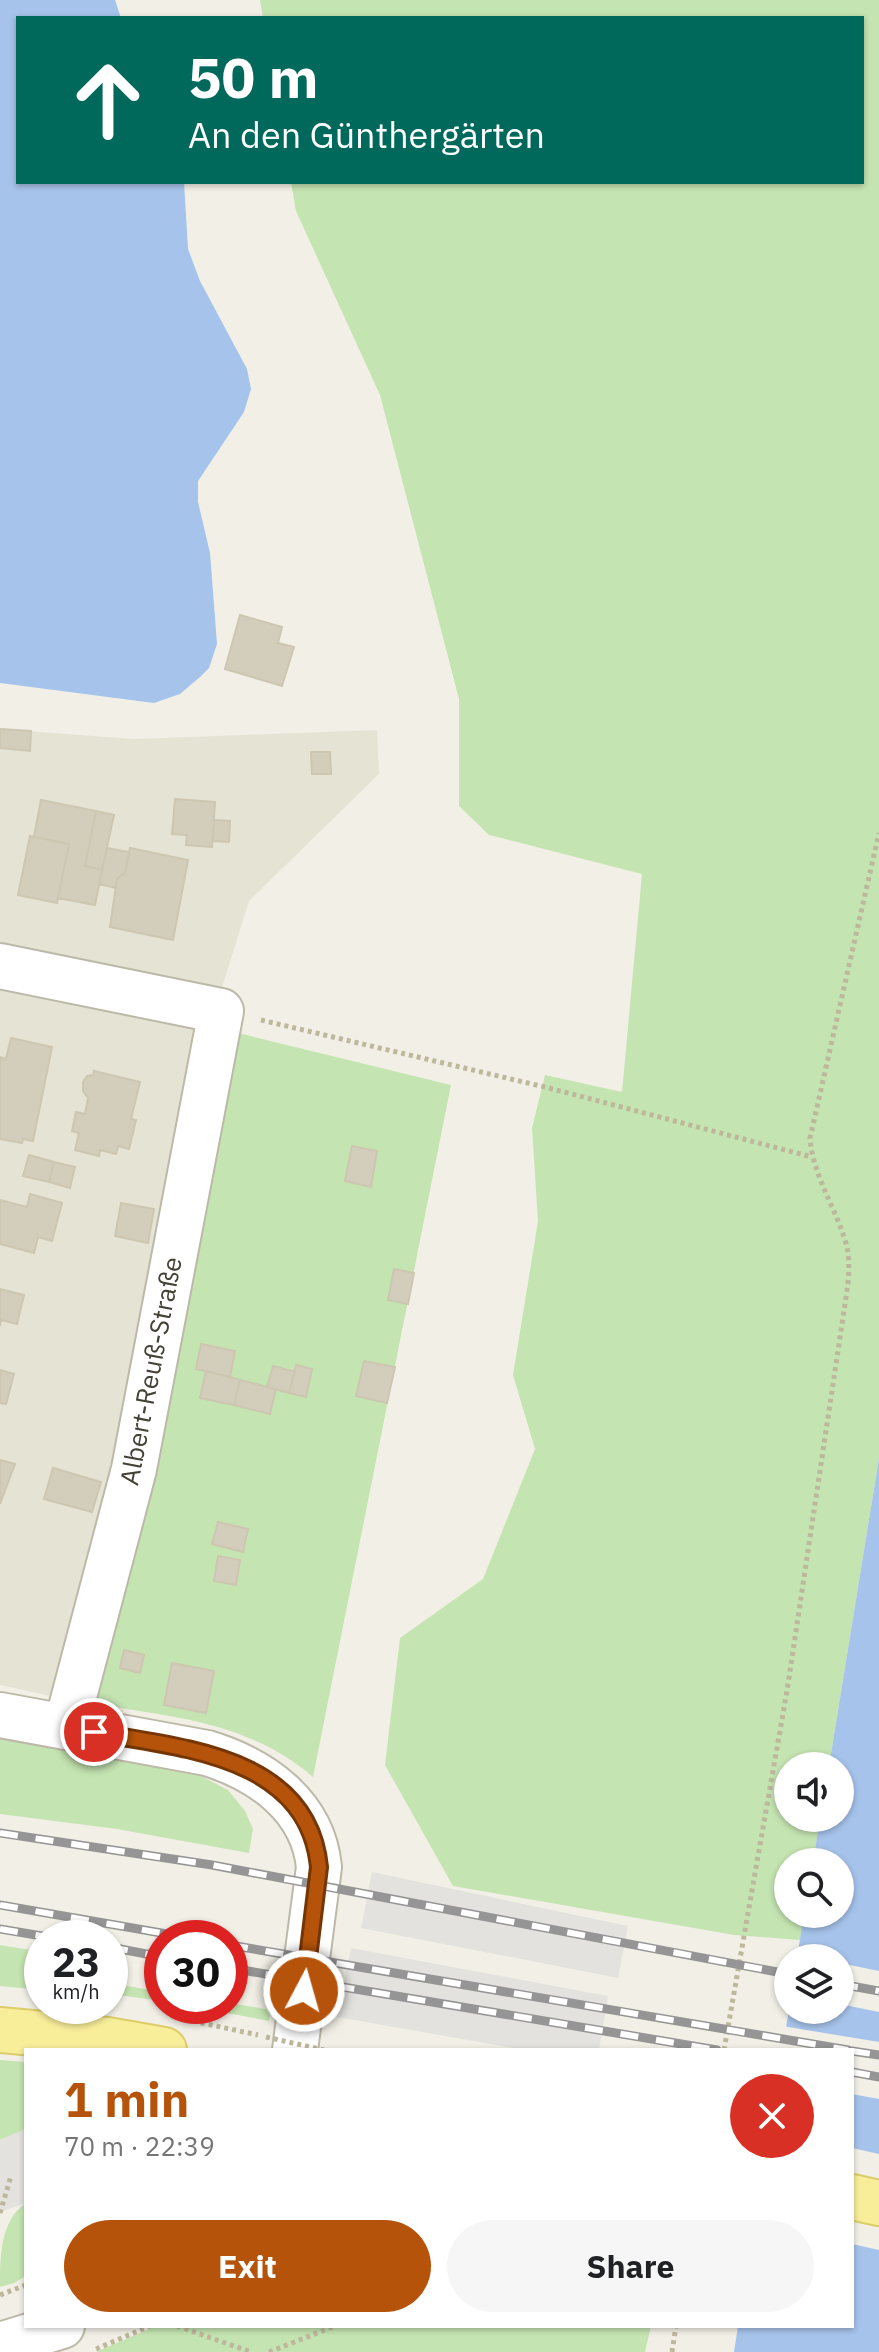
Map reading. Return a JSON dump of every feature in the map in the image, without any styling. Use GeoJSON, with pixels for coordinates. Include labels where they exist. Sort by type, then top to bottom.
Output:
{"type":"FeatureCollection","features":[{"type":"Feature","properties":{"kind":"main road"},"geometry":{"type":"LineString","coordinates":[[0,2030],[107,2040],[153,2048]]}},
{"type":"Feature","properties":{"kind":"main road"},"geometry":{"type":"LineString","coordinates":[[854,2197],[879,2203]]}},
{"type":"Feature","properties":{"kind":"street"},"geometry":{"type":"LineString","coordinates":[[0,966],[221,1011]]}},
{"type":"Feature","properties":{"kind":"street","name":"Albert-Reuß-Straße"},"geometry":{"type":"LineString","coordinates":[[66,1727],[134,1469],[221,1011]]}},
{"type":"Feature","properties":{"kind":"street"},"geometry":{"type":"LineString","coordinates":[[0,1715],[207,1753],[236,1762],[268,1781],[290,1802],[308,1826],[317,1848],[319,1867],[280,2044]]}},
{"type":"Feature","properties":{"kind":"street"},"geometry":{"type":"LineString","coordinates":[[0,2345],[55,2328]]}},
{"type":"Feature","properties":{"kind":"path"},"geometry":{"type":"LineString","coordinates":[[724,2048],[787,1691],[848,1284],[849,1258],[845,1239],[812,1157],[810,1138],[879,833]]}},
{"type":"Feature","properties":{"kind":"path"},"geometry":{"type":"LineString","coordinates":[[221,1011],[549,1088],[812,1157]]}},
{"type":"Feature","properties":{"kind":"path"},"geometry":{"type":"LineString","coordinates":[[280,2044],[309,2048]]}},
{"type":"Feature","properties":{"kind":"path"},"geometry":{"type":"LineString","coordinates":[[0,2213],[11,2176]]}},
{"type":"Feature","properties":{"kind":"path"},"geometry":{"type":"LineString","coordinates":[[0,2295],[24,2286]]}},
{"type":"Feature","properties":{"kind":"path"},"geometry":{"type":"LineString","coordinates":[[89,2352],[145,2328]]}},
{"type":"Feature","properties":{"kind":"path"},"geometry":{"type":"LineString","coordinates":[[183,2328],[251,2352]]}},
{"type":"Feature","properties":{"kind":"path"},"geometry":{"type":"LineString","coordinates":[[269,2352],[330,2328]]}},
{"type":"Feature","properties":{"kind":"path"},"geometry":{"type":"LineString","coordinates":[[672,2352],[676,2328]]}},
{"type":"Feature","properties":{"kind":"shaded area"},"geometry":{"type":"Polygon","coordinates":[[[0,729],[134,739],[377,730],[379,774],[249,901],[210,1026],[120,1453],[51,1696],[0,1685],[0,729]]]}},
{"type":"Feature","properties":{"kind":"shaded area"},"geometry":{"type":"Polygon","coordinates":[[[372,1872],[628,1926],[618,1978],[361,1928],[372,1872]]]}},
{"type":"Feature","properties":{"kind":"shaded area"},"geometry":{"type":"Polygon","coordinates":[[[351,1948],[608,1996],[599,2048],[513,2048],[337,2017],[351,1948]]]}},
{"type":"Feature","properties":{"kind":"shaded area"},"geometry":{"type":"Polygon","coordinates":[[[24,2130],[24,2204],[0,2212],[0,2140],[24,2130]]]}},
{"type":"Feature","properties":{"kind":"green space"},"geometry":{"type":"Polygon","coordinates":[[[260,0],[879,0],[879,1458],[831,1752],[774,1752],[774,1832],[818,1832],[815,1848],[774,1848],[774,1928],[802,1928],[800,1940],[734,1935],[453,1886],[385,1765],[400,1638],[483,1579],[535,1449],[513,1375],[538,1221],[532,1128],[545,1075],[622,1092],[642,874],[489,835],[459,806],[459,699],[380,395],[296,211],[291,184],[864,184],[864,16],[263,16],[260,0]]]}},
{"type":"Feature","properties":{"kind":"green space"},"geometry":{"type":"Polygon","coordinates":[[[234,1032],[451,1085],[313,1777],[263,1744],[237,1733],[182,1718],[94,1704],[234,1032]]]}},
{"type":"Feature","properties":{"kind":"green space"},"geometry":{"type":"Polygon","coordinates":[[[0,1736],[197,1774],[228,1790],[245,1811],[253,1829],[249,1853],[117,1829],[0,1814],[0,1736]]]}},
{"type":"Feature","properties":{"kind":"green space"},"geometry":{"type":"Polygon","coordinates":[[[0,1945],[24,1949],[24,1988],[0,1986],[0,1945]]]}},
{"type":"Feature","properties":{"kind":"green space"},"geometry":{"type":"Polygon","coordinates":[[[128,1986],[144,1989],[144,1999],[128,1996],[128,1986]]]}},
{"type":"Feature","properties":{"kind":"green space"},"geometry":{"type":"Polygon","coordinates":[[[248,2006],[271,2010],[269,2021],[248,2017],[248,2006]]]}},
{"type":"Feature","properties":{"kind":"green space"},"geometry":{"type":"Polygon","coordinates":[[[0,2060],[24,2062],[24,2130],[0,2140],[0,2060]]]}},
{"type":"Feature","properties":{"kind":"green space"},"geometry":{"type":"Polygon","coordinates":[[[24,2205],[24,2277],[0,2287],[3,2240],[17,2210],[24,2205]]]}},
{"type":"Feature","properties":{"kind":"green space"},"geometry":{"type":"Polygon","coordinates":[[[151,2328],[651,2328],[645,2352],[96,2352],[151,2328]]]}},
{"type":"Feature","properties":{"kind":"water"},"geometry":{"type":"Polygon","coordinates":[[[0,0],[115,0],[120,16],[16,16],[16,184],[184,184],[188,249],[200,281],[247,369],[251,389],[244,412],[198,481],[198,502],[210,553],[217,644],[209,668],[200,677],[180,694],[154,703],[0,683],[0,0]]]}},
{"type":"Feature","properties":{"kind":"water"},"geometry":{"type":"Polygon","coordinates":[[[879,1458],[879,2352],[734,2352],[738,2328],[854,2328],[854,2048],[782,2048],[787,2024],[854,2024],[854,1944],[799,1944],[802,1928],[854,1928],[854,1848],[815,1848],[818,1832],[854,1832],[854,1752],[831,1752],[879,1458]]]}},
{"type":"Feature","properties":{"kind":"pier"},"geometry":{"type":"Polygon","coordinates":[[[854,1966],[879,1971],[879,2012],[854,2007],[854,1966]]]}},
{"type":"Feature","properties":{"kind":"pier"},"geometry":{"type":"Polygon","coordinates":[[[782,2026],[879,2042],[879,2099],[854,2094],[854,2048],[778,2048],[782,2026]]]}},
{"type":"Feature","properties":{"kind":"pier"},"geometry":{"type":"Polygon","coordinates":[[[854,2148],[879,2154],[879,2250],[854,2244],[854,2148]]]}},
{"type":"Feature","properties":{"kind":"building"},"geometry":{"type":"Polygon","coordinates":[[[240,615],[282,627],[278,643],[294,647],[282,686],[225,669],[240,615]]]}},
{"type":"Feature","properties":{"kind":"building"},"geometry":{"type":"Polygon","coordinates":[[[0,729],[31,731],[30,751],[0,748],[0,729]]]}},
{"type":"Feature","properties":{"kind":"building"},"geometry":{"type":"Polygon","coordinates":[[[311,752],[330,752],[331,774],[312,774],[311,752]]]}},
{"type":"Feature","properties":{"kind":"building"},"geometry":{"type":"Polygon","coordinates":[[[175,799],[215,802],[212,847],[186,845],[187,835],[172,834],[175,799]]]}},
{"type":"Feature","properties":{"kind":"building"},"geometry":{"type":"Polygon","coordinates":[[[41,800],[96,811],[85,866],[102,870],[95,905],[58,898],[69,844],[34,837],[41,800]]]}},
{"type":"Feature","properties":{"kind":"building"},"geometry":{"type":"Polygon","coordinates":[[[96,811],[114,815],[102,870],[85,866],[96,811]]]}},
{"type":"Feature","properties":{"kind":"building"},"geometry":{"type":"Polygon","coordinates":[[[214,820],[230,821],[229,842],[213,841],[214,820]]]}},
{"type":"Feature","properties":{"kind":"building"},"geometry":{"type":"Polygon","coordinates":[[[30,836],[69,844],[57,903],[18,895],[30,836]]]}},
{"type":"Feature","properties":{"kind":"building"},"geometry":{"type":"Polygon","coordinates":[[[107,848],[129,852],[125,873],[117,879],[116,888],[99,884],[107,848]]]}},
{"type":"Feature","properties":{"kind":"building"},"geometry":{"type":"Polygon","coordinates":[[[130,848],[188,860],[173,940],[110,927],[117,879],[125,873],[130,848]]]}},
{"type":"Feature","properties":{"kind":"building"},"geometry":{"type":"Polygon","coordinates":[[[11,1038],[52,1047],[33,1141],[23,1139],[22,1143],[0,1139],[0,1057],[6,1059],[11,1038]]]}},
{"type":"Feature","properties":{"kind":"building"},"geometry":{"type":"Polygon","coordinates":[[[94,1071],[140,1082],[131,1119],[136,1120],[129,1149],[118,1146],[116,1154],[100,1150],[99,1156],[75,1150],[79,1133],[72,1131],[76,1112],[85,1114],[88,1098],[83,1091],[83,1082],[94,1071]]]}},
{"type":"Feature","properties":{"kind":"building"},"geometry":{"type":"Polygon","coordinates":[[[352,1146],[377,1151],[371,1187],[345,1181],[352,1146]]]}},
{"type":"Feature","properties":{"kind":"building"},"geometry":{"type":"Polygon","coordinates":[[[29,1155],[54,1162],[49,1182],[23,1176],[29,1155]]]}},
{"type":"Feature","properties":{"kind":"building"},"geometry":{"type":"Polygon","coordinates":[[[54,1162],[75,1167],[70,1188],[49,1182],[54,1162]]]}},
{"type":"Feature","properties":{"kind":"building"},"geometry":{"type":"Polygon","coordinates":[[[30,1194],[62,1203],[52,1241],[38,1237],[34,1253],[0,1244],[0,1200],[27,1207],[30,1194]]]}},
{"type":"Feature","properties":{"kind":"building"},"geometry":{"type":"Polygon","coordinates":[[[121,1203],[154,1209],[148,1243],[115,1236],[121,1203]]]}},
{"type":"Feature","properties":{"kind":"building"},"geometry":{"type":"Polygon","coordinates":[[[394,1269],[414,1273],[408,1304],[388,1300],[394,1269]]]}},
{"type":"Feature","properties":{"kind":"building"},"geometry":{"type":"Polygon","coordinates":[[[0,1289],[24,1295],[17,1324],[1,1320],[0,1326],[0,1289]]]}},
{"type":"Feature","properties":{"kind":"building"},"geometry":{"type":"Polygon","coordinates":[[[201,1344],[235,1351],[230,1377],[196,1369],[201,1344]]]}},
{"type":"Feature","properties":{"kind":"building"},"geometry":{"type":"Polygon","coordinates":[[[364,1361],[395,1367],[387,1403],[356,1396],[364,1361]]]}},
{"type":"Feature","properties":{"kind":"building"},"geometry":{"type":"Polygon","coordinates":[[[296,1365],[312,1369],[306,1397],[289,1393],[296,1365]]]}},
{"type":"Feature","properties":{"kind":"building"},"geometry":{"type":"Polygon","coordinates":[[[273,1366],[295,1372],[289,1393],[267,1387],[273,1366]]]}},
{"type":"Feature","properties":{"kind":"building"},"geometry":{"type":"Polygon","coordinates":[[[0,1370],[14,1374],[6,1404],[0,1403],[0,1370]]]}},
{"type":"Feature","properties":{"kind":"building"},"geometry":{"type":"Polygon","coordinates":[[[206,1371],[240,1380],[234,1405],[200,1398],[206,1371]]]}},
{"type":"Feature","properties":{"kind":"building"},"geometry":{"type":"Polygon","coordinates":[[[240,1380],[276,1389],[270,1414],[234,1405],[240,1380]]]}},
{"type":"Feature","properties":{"kind":"building"},"geometry":{"type":"Polygon","coordinates":[[[0,1460],[15,1464],[0,1504],[0,1460]]]}},
{"type":"Feature","properties":{"kind":"building"},"geometry":{"type":"Polygon","coordinates":[[[53,1468],[101,1482],[92,1512],[44,1499],[53,1468]]]}},
{"type":"Feature","properties":{"kind":"building"},"geometry":{"type":"Polygon","coordinates":[[[218,1522],[248,1529],[243,1552],[212,1544],[218,1522]]]}},
{"type":"Feature","properties":{"kind":"building"},"geometry":{"type":"Polygon","coordinates":[[[218,1556],[240,1560],[236,1585],[214,1581],[218,1556]]]}},
{"type":"Feature","properties":{"kind":"building"},"geometry":{"type":"Polygon","coordinates":[[[124,1650],[144,1655],[140,1673],[120,1668],[124,1650]]]}},
{"type":"Feature","properties":{"kind":"building"},"geometry":{"type":"Polygon","coordinates":[[[172,1663],[214,1671],[206,1713],[164,1705],[172,1663]]]}},
{"type":"Feature","properties":{"kind":"railway"},"geometry":{"type":"LineString","coordinates":[[0,1833],[212,1865],[774,1971]]}},
{"type":"Feature","properties":{"kind":"railway"},"geometry":{"type":"LineString","coordinates":[[0,1905],[144,1930]]}},
{"type":"Feature","properties":{"kind":"railway"},"geometry":{"type":"LineString","coordinates":[[0,1929],[24,1933]]}},
{"type":"Feature","properties":{"kind":"railway"},"geometry":{"type":"LineString","coordinates":[[248,1948],[836,2048]]}},
{"type":"Feature","properties":{"kind":"railway"},"geometry":{"type":"LineString","coordinates":[[128,1950],[144,1954]]}},
{"type":"Feature","properties":{"kind":"railway"},"geometry":{"type":"LineString","coordinates":[[248,1971],[705,2048]]}},
{"type":"Feature","properties":{"kind":"railway"},"geometry":{"type":"LineString","coordinates":[[854,1987],[879,1991]]}},
{"type":"Feature","properties":{"kind":"railway"},"geometry":{"type":"LineString","coordinates":[[854,2051],[879,2055]]}},
{"type":"Feature","properties":{"kind":"railway"},"geometry":{"type":"LineString","coordinates":[[854,2072],[879,2077]]}},
{"type":"Feature","properties":{"kind":"route"},"geometry":{"type":"LineString","coordinates":[[94,1732],[207,1753],[236,1762],[268,1781],[290,1802],[308,1826],[317,1848],[319,1867],[304,1991]]}}]}
